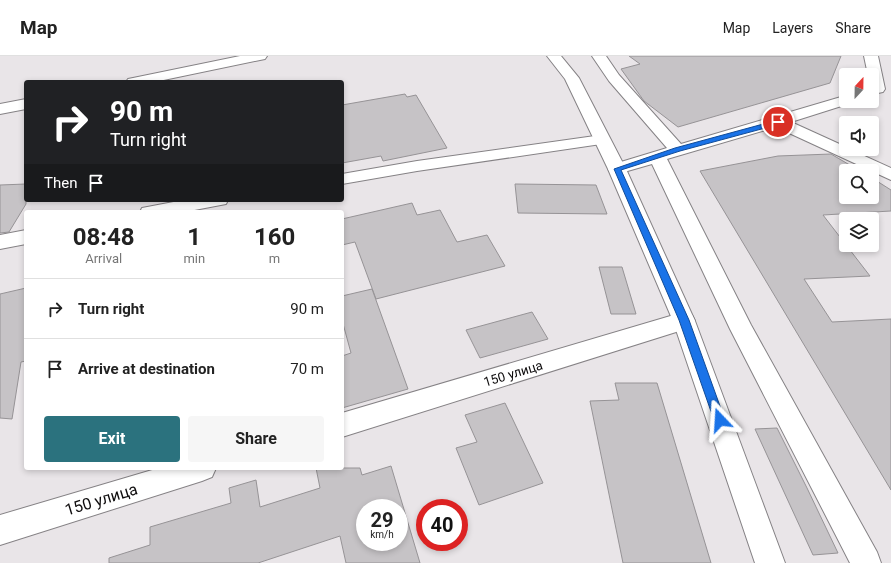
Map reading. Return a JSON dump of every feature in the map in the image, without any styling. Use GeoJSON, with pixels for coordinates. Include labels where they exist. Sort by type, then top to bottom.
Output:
{"type":"FeatureCollection","features":[{"type":"Feature","properties":{"kind":"street"},"geometry":{"type":"LineString","coordinates":[[143,80],[260,56]]}},
{"type":"Feature","properties":{"kind":"street"},"geometry":{"type":"LineString","coordinates":[[554,56],[572,78],[617,169],[684,320],[770,563]]}},
{"type":"Feature","properties":{"kind":"street"},"geometry":{"type":"LineString","coordinates":[[599,56],[667,153],[741,329],[866,563]]}},
{"type":"Feature","properties":{"kind":"street"},"geometry":{"type":"LineString","coordinates":[[871,56],[880,88]]}},
{"type":"Feature","properties":{"kind":"street"},"geometry":{"type":"LineString","coordinates":[[617,169],[667,153],[778,122],[839,102]]}},
{"type":"Feature","properties":{"kind":"street"},"geometry":{"type":"LineString","coordinates":[[0,109],[24,104]]}},
{"type":"Feature","properties":{"kind":"street"},"geometry":{"type":"LineString","coordinates":[[778,122],[891,175]]}},
{"type":"Feature","properties":{"kind":"street"},"geometry":{"type":"LineString","coordinates":[[344,179],[417,166],[602,140]]}},
{"type":"Feature","properties":{"kind":"street"},"geometry":{"type":"LineString","coordinates":[[161,210],[207,202]]}},
{"type":"Feature","properties":{"kind":"street"},"geometry":{"type":"LineString","coordinates":[[0,242],[24,237]]}},
{"type":"Feature","properties":{"kind":"street","name":"150 улица"},"geometry":{"type":"LineString","coordinates":[[344,424],[684,320]]}},
{"type":"Feature","properties":{"kind":"street","name":"150 улица"},"geometry":{"type":"LineString","coordinates":[[0,530],[195,470]]}},
{"type":"Feature","properties":{"kind":"building"},"geometry":{"type":"Polygon","coordinates":[[[629,56],[841,56],[830,83],[678,127],[644,101],[621,69],[640,64],[629,56]]]}},
{"type":"Feature","properties":{"kind":"building"},"geometry":{"type":"Polygon","coordinates":[[[405,94],[407,97],[416,95],[447,148],[383,161],[381,156],[344,163],[344,105],[405,94]]]}},
{"type":"Feature","properties":{"kind":"building"},"geometry":{"type":"Polygon","coordinates":[[[831,154],[848,164],[839,164],[839,204],[879,204],[879,182],[891,190],[891,211],[839,212],[839,214],[823,215],[839,236],[839,252],[852,252],[870,276],[804,279],[832,322],[891,319],[891,490],[700,171],[778,156],[831,154]]]}},
{"type":"Feature","properties":{"kind":"building"},"geometry":{"type":"Polygon","coordinates":[[[24,184],[24,202],[26,202],[26,204],[9,232],[0,233],[0,185],[24,184]]]}},
{"type":"Feature","properties":{"kind":"building"},"geometry":{"type":"Polygon","coordinates":[[[515,184],[596,185],[607,214],[518,213],[515,184]]]}},
{"type":"Feature","properties":{"kind":"building"},"geometry":{"type":"Polygon","coordinates":[[[412,203],[417,215],[440,210],[457,242],[487,235],[505,266],[376,299],[355,242],[344,245],[344,219],[412,203]]]}},
{"type":"Feature","properties":{"kind":"building"},"geometry":{"type":"Polygon","coordinates":[[[599,267],[622,267],[636,314],[611,314],[599,267]]]}},
{"type":"Feature","properties":{"kind":"building"},"geometry":{"type":"Polygon","coordinates":[[[24,288],[24,361],[21,362],[12,419],[0,418],[0,294],[24,288]]]}},
{"type":"Feature","properties":{"kind":"building"},"geometry":{"type":"Polygon","coordinates":[[[372,289],[408,389],[344,407],[344,355],[351,353],[344,327],[344,296],[372,289]]]}},
{"type":"Feature","properties":{"kind":"building"},"geometry":{"type":"Polygon","coordinates":[[[532,312],[548,339],[480,358],[466,330],[532,312]]]}},
{"type":"Feature","properties":{"kind":"building"},"geometry":{"type":"Polygon","coordinates":[[[615,383],[657,383],[711,563],[623,563],[590,401],[619,400],[615,383]]]}},
{"type":"Feature","properties":{"kind":"building"},"geometry":{"type":"Polygon","coordinates":[[[505,403],[543,483],[479,505],[456,448],[477,442],[465,415],[505,403]]]}},
{"type":"Feature","properties":{"kind":"building"},"geometry":{"type":"Polygon","coordinates":[[[777,428],[838,553],[813,555],[755,429],[777,428]]]}},
{"type":"Feature","properties":{"kind":"building"},"geometry":{"type":"Polygon","coordinates":[[[391,466],[401,499],[356,499],[356,551],[408,551],[408,523],[420,563],[346,563],[340,536],[258,563],[109,563],[109,558],[150,545],[150,527],[231,503],[229,488],[256,480],[260,507],[320,488],[316,470],[344,470],[344,468],[360,468],[362,475],[391,466]]]}},
{"type":"Feature","properties":{"kind":"route"},"geometry":{"type":"LineString","coordinates":[[720,420],[684,320],[617,169],[778,122]]}}]}
